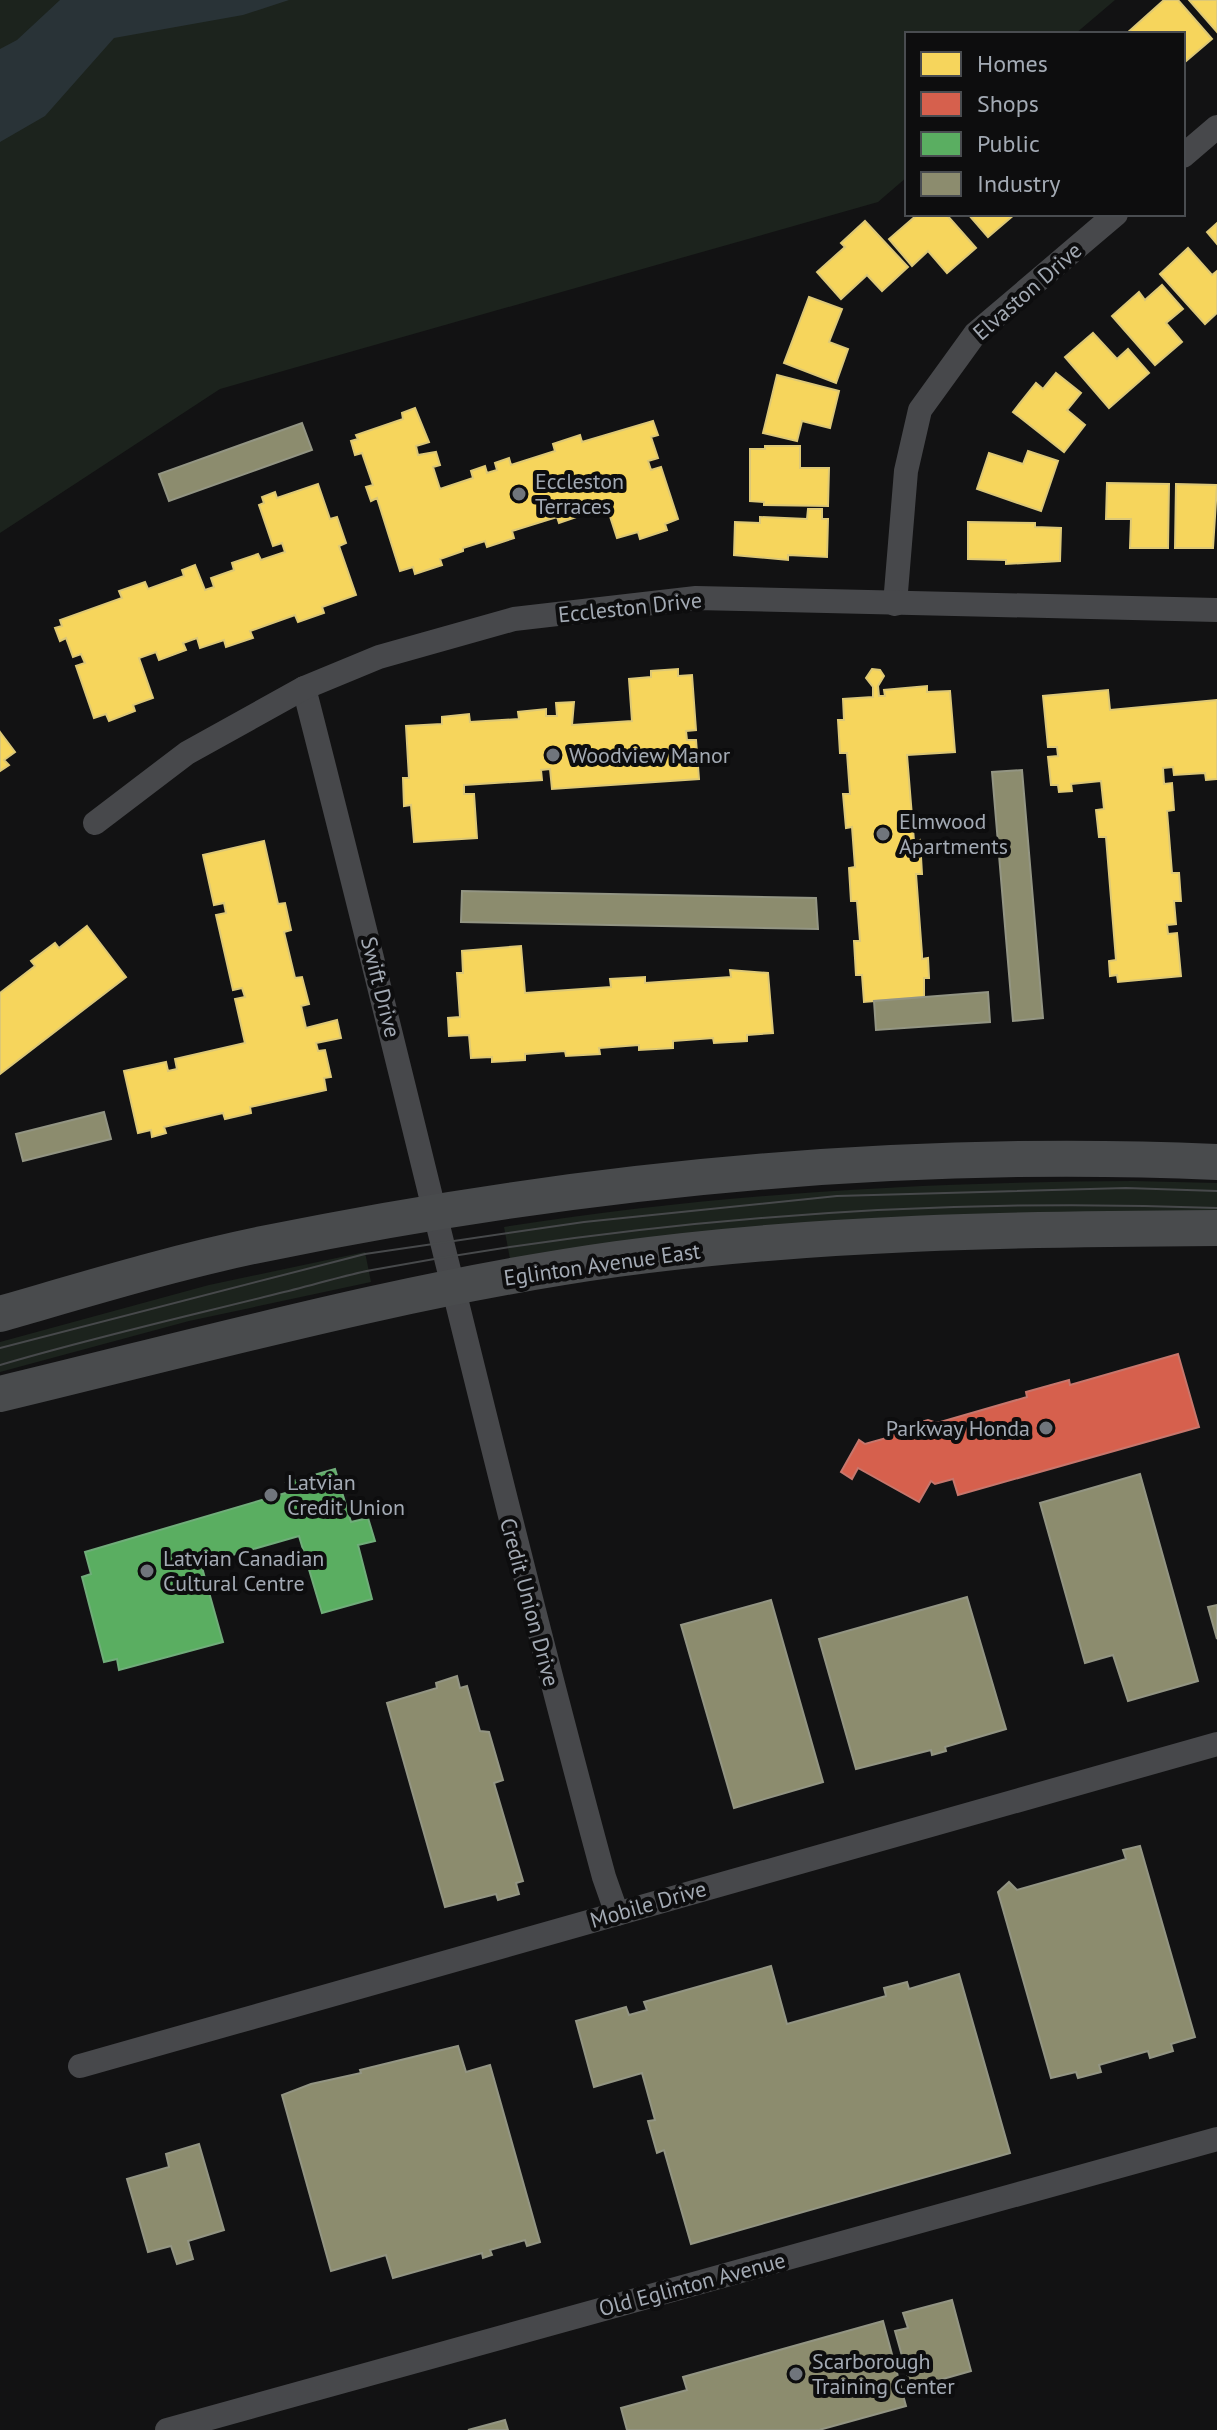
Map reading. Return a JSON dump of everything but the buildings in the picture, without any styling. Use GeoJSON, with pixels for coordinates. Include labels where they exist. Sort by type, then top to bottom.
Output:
{"type":"FeatureCollection","features":[{"type":"Feature","properties":{"kind":"main road"},"geometry":{"type":"LineString","coordinates":[[0,1314],[260,1245],[432,1212],[662,1180],[837,1167],[1050,1159],[1217,1162]]}},
{"type":"Feature","properties":{"kind":"main road","name":"Eglinton Avenue East"},"geometry":{"type":"LineString","coordinates":[[0,1394],[219,1339],[452,1288],[617,1260],[801,1238],[943,1230],[1217,1228]]}},
{"type":"Feature","properties":{"kind":"street"},"geometry":{"type":"LineString","coordinates":[[1185,154],[1217,127]]}},
{"type":"Feature","properties":{"kind":"street","name":"Elvaston Drive"},"geometry":{"type":"LineString","coordinates":[[895,604],[906,471],[920,410],[975,334],[1114,216]]}},
{"type":"Feature","properties":{"kind":"street","name":"Eccleston Drive"},"geometry":{"type":"LineString","coordinates":[[95,823],[187,753],[304,688],[379,657],[514,619],[696,598],[1217,610]]}},
{"type":"Feature","properties":{"kind":"street","name":"Swift Drive"},"geometry":{"type":"LineString","coordinates":[[304,688],[377,970],[452,1288]]}},
{"type":"Feature","properties":{"kind":"street","name":"Credit Union Drive"},"geometry":{"type":"LineString","coordinates":[[452,1288],[555,1697],[617,1914]]}},
{"type":"Feature","properties":{"kind":"street","name":"Mobile Drive"},"geometry":{"type":"LineString","coordinates":[[80,2066],[1217,1744]]}},
{"type":"Feature","properties":{"kind":"street","name":"Old Eglinton Avenue"},"geometry":{"type":"LineString","coordinates":[[167,2430],[1217,2139]]}},
{"type":"Feature","properties":{"kind":"shaded area"},"geometry":{"type":"Polygon","coordinates":[[[0,0],[1115,0],[1077,32],[905,32],[905,179],[878,202],[220,389],[0,533],[0,0]]]}},
{"type":"Feature","properties":{"kind":"shaded area"},"geometry":{"type":"Polygon","coordinates":[[[60,0],[289,0],[243,15],[114,38],[45,116],[0,142],[0,49],[17,40],[60,0]]]}},
{"type":"Feature","properties":{"kind":"shaded area"},"geometry":{"type":"Polygon","coordinates":[[[1217,1183],[1217,1216],[510,1259],[504,1227],[660,1206],[818,1192],[975,1184],[1217,1183]]]}},
{"type":"Feature","properties":{"kind":"shaded area"},"geometry":{"type":"Polygon","coordinates":[[[365,1252],[371,1282],[189,1321],[0,1372],[0,1342],[209,1285],[365,1252]]]}},
{"type":"Feature","properties":{"kind":"tram line"},"geometry":{"type":"LineString","coordinates":[[0,1348],[365,1254],[584,1222],[837,1196],[1126,1188],[1217,1191]]}},
{"type":"Feature","properties":{"kind":"tram line"},"geometry":{"type":"LineString","coordinates":[[0,1365],[360,1272],[581,1237],[687,1225],[899,1209],[1111,1205],[1217,1208]]}},
{"type":"Feature","properties":{"kind":"place","name":"Eccleston Terraces"},"geometry":{"type":"Point","coordinates":[519,494]}},
{"type":"Feature","properties":{"kind":"place","name":"Woodview Manor"},"geometry":{"type":"Point","coordinates":[553,755]}},
{"type":"Feature","properties":{"kind":"place","name":"Elmwood Apartments"},"geometry":{"type":"Point","coordinates":[883,834]}},
{"type":"Feature","properties":{"kind":"place","name":"Parkway Honda"},"geometry":{"type":"Point","coordinates":[1046,1428]}},
{"type":"Feature","properties":{"kind":"place","name":"Latvian Credit Union"},"geometry":{"type":"Point","coordinates":[271,1495]}},
{"type":"Feature","properties":{"kind":"place","name":"Latvian Canadian Cultural Centre"},"geometry":{"type":"Point","coordinates":[147,1571]}},
{"type":"Feature","properties":{"kind":"place","name":"Scarborough Training Center"},"geometry":{"type":"Point","coordinates":[796,2374]}}]}
